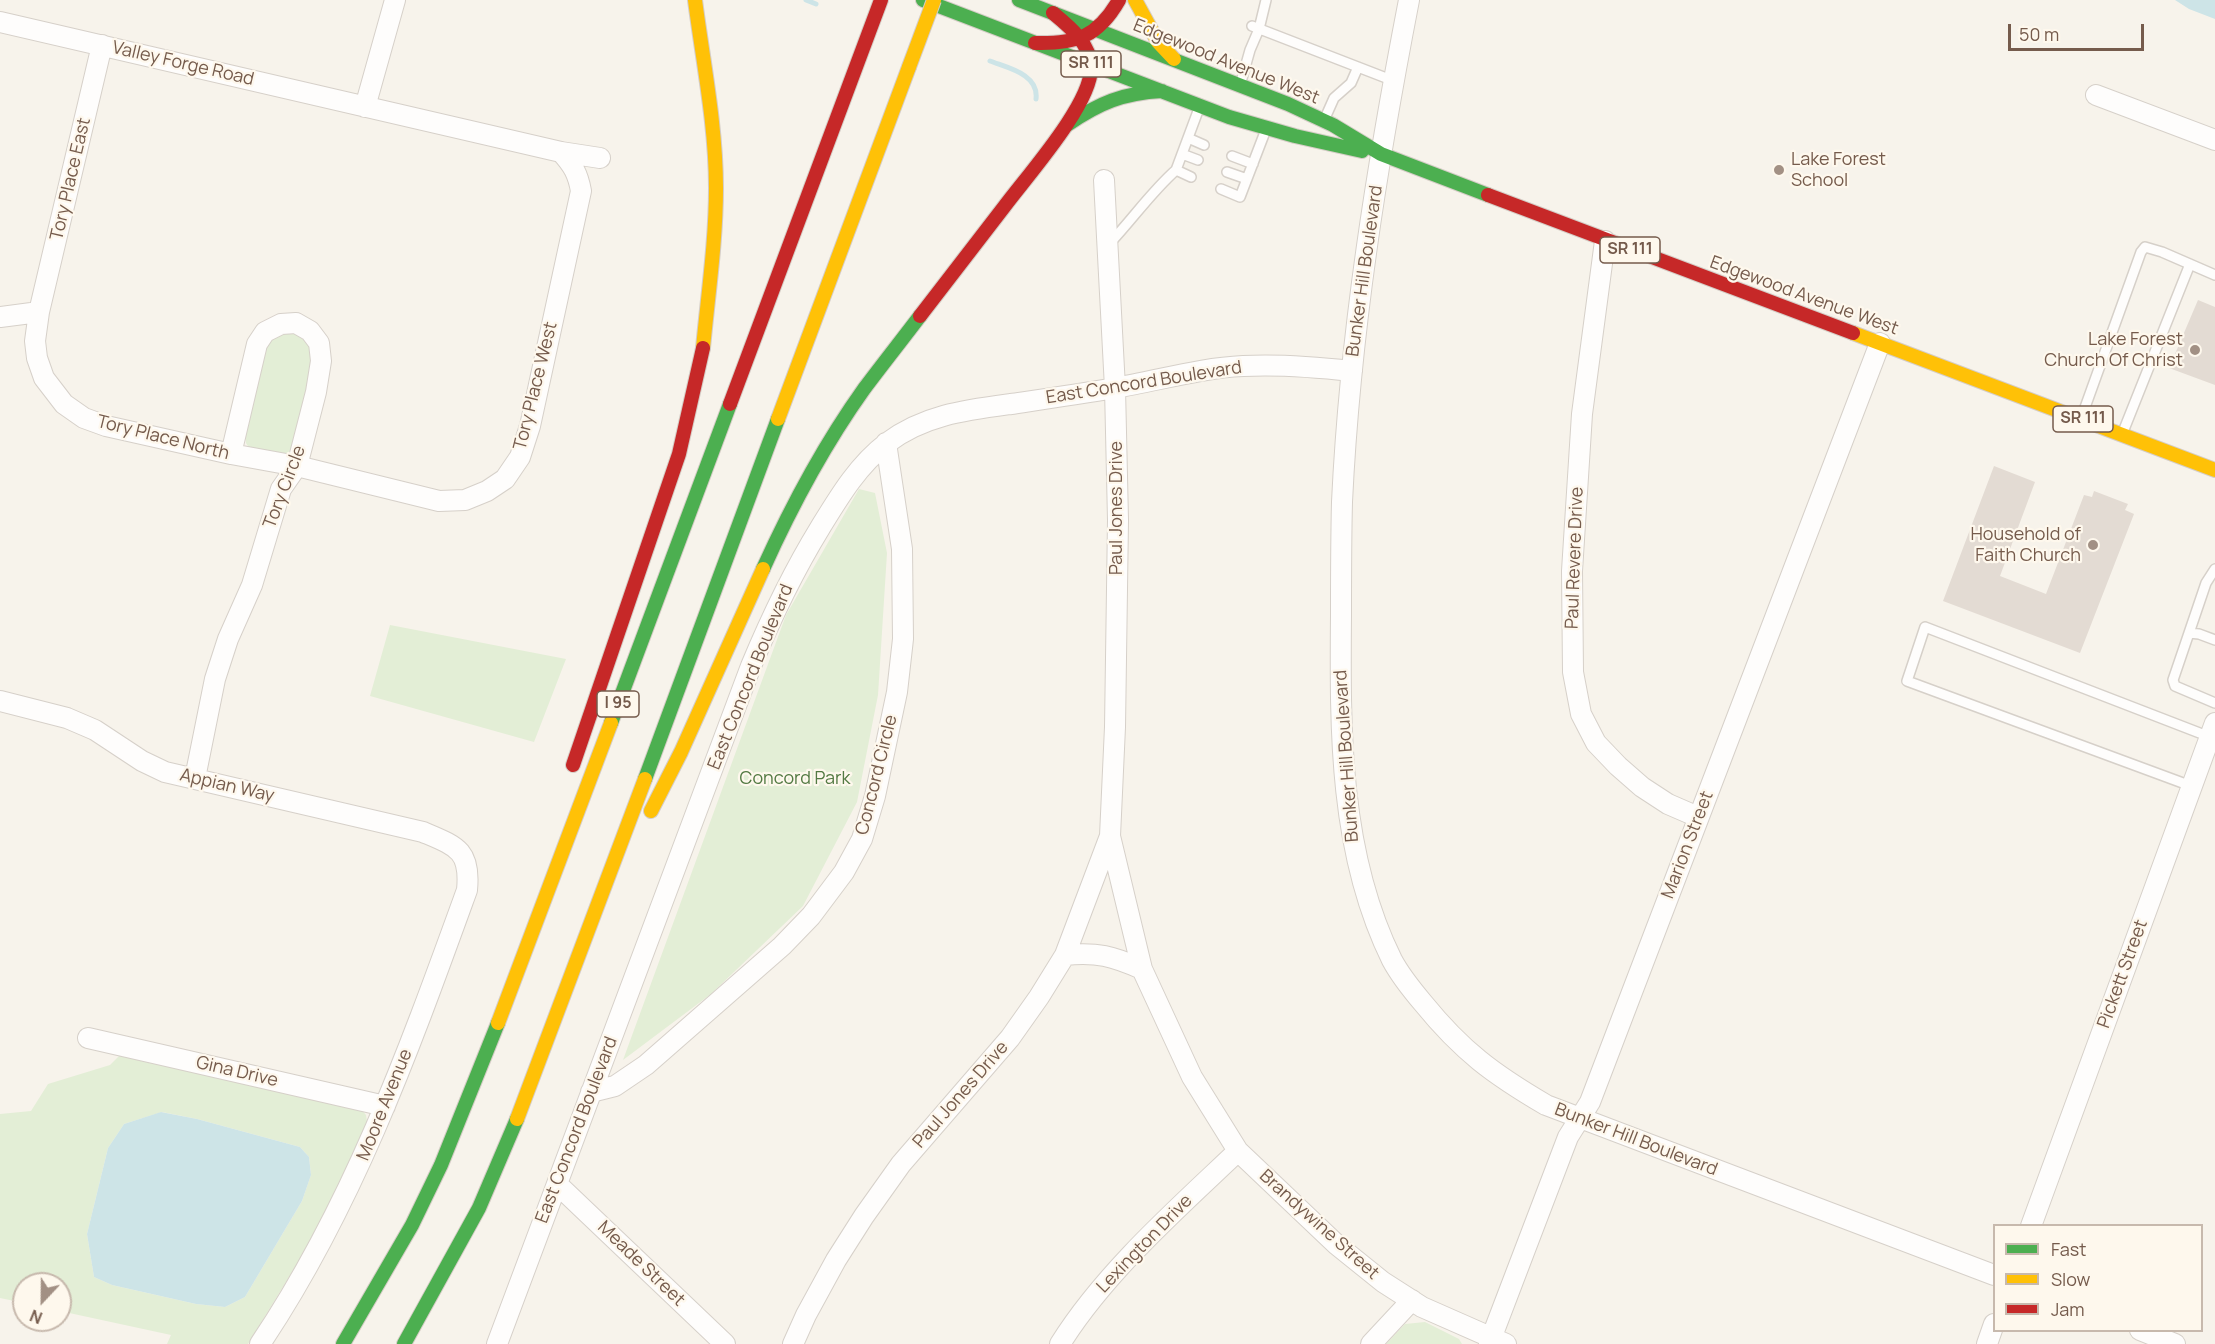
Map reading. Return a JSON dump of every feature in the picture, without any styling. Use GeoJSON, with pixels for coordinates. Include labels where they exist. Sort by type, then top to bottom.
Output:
{"type":"FeatureCollection","features":[{"type":"Feature","properties":{"kind":"main road"},"geometry":{"type":"LineString","coordinates":[[569,783],[590,712],[679,454],[702,360],[715,227],[716,186],[713,142],[695,0]]}},
{"type":"Feature","properties":{"kind":"main road","name":"I 95"},"geometry":{"type":"LineString","coordinates":[[343,1344],[412,1225],[467,1104],[881,0]]}},
{"type":"Feature","properties":{"kind":"main road","name":"Edgewood Avenue West"},"geometry":{"type":"LineString","coordinates":[[923,0],[1267,129],[1325,144],[1381,154]]}},
{"type":"Feature","properties":{"kind":"main road","name":"I 95"},"geometry":{"type":"LineString","coordinates":[[404,1344],[479,1209],[504,1151],[934,0]]}},
{"type":"Feature","properties":{"kind":"main road","name":"Edgewood Avenue West"},"geometry":{"type":"LineString","coordinates":[[1019,0],[1241,84],[1324,121],[1381,154],[1605,241],[2215,470]]}},
{"type":"Feature","properties":{"kind":"main road"},"geometry":{"type":"LineString","coordinates":[[1035,43],[1054,44],[1080,38],[1098,30],[1108,19],[1119,0]]}},
{"type":"Feature","properties":{"kind":"main road"},"geometry":{"type":"LineString","coordinates":[[1135,0],[1158,42],[1174,59]]}},
{"type":"Feature","properties":{"kind":"main road"},"geometry":{"type":"LineString","coordinates":[[592,917],[681,752],[784,523],[820,458],[864,391],[1065,126],[1089,81],[1090,63],[1080,38],[1070,26],[1053,13]]}},
{"type":"Feature","properties":{"kind":"main road"},"geometry":{"type":"LineString","coordinates":[[1065,126],[1086,111],[1118,96],[1136,91],[1162,91]]}},
{"type":"Feature","properties":{"kind":"main road"},"geometry":{"type":"LineString","coordinates":[[545,899],[562,813]]}},
{"type":"Feature","properties":{"kind":"street"},"geometry":{"type":"LineString","coordinates":[[365,107],[395,0]]}},
{"type":"Feature","properties":{"kind":"street","name":"Bunker Hill Boulevard"},"geometry":{"type":"LineString","coordinates":[[1410,0],[1381,154],[1352,371],[1342,502],[1340,686],[1347,813],[1353,850],[1392,961],[1444,1029],[1472,1056],[1503,1080],[1546,1106],[1993,1274]]}},
{"type":"Feature","properties":{"kind":"street","name":"Valley Forge Road"},"geometry":{"type":"LineString","coordinates":[[0,22],[561,152],[600,158]]}},
{"type":"Feature","properties":{"kind":"street","name":"Tory Place East"},"geometry":{"type":"LineString","coordinates":[[39,312],[102,45]]}},
{"type":"Feature","properties":{"kind":"street"},"geometry":{"type":"LineString","coordinates":[[2096,95],[2215,140]]}},
{"type":"Feature","properties":{"kind":"street","name":"Tory Place West"},"geometry":{"type":"LineString","coordinates":[[297,466],[439,501],[465,500],[487,491],[505,479],[520,457],[530,426],[581,191],[574,165],[561,152]]}},
{"type":"Feature","properties":{"kind":"street","name":"Paul Jones Drive"},"geometry":{"type":"LineString","coordinates":[[1104,180],[1115,388],[1118,520],[1115,727],[1110,836],[1142,969],[1192,1077],[1215,1115]]}},
{"type":"Feature","properties":{"kind":"street","name":"Paul Revere Drive"},"geometry":{"type":"LineString","coordinates":[[1605,241],[1582,414],[1572,571],[1573,672],[1581,714],[1596,743],[1642,787],[1668,804],[1698,817]]}},
{"type":"Feature","properties":{"kind":"street"},"geometry":{"type":"LineString","coordinates":[[0,317],[39,312]]}},
{"type":"Feature","properties":{"kind":"street","name":"Tory Place North"},"geometry":{"type":"LineString","coordinates":[[39,312],[35,341],[37,358],[44,378],[64,404],[84,418],[106,426],[297,466]]}},
{"type":"Feature","properties":{"kind":"street","name":"Tory Circle"},"geometry":{"type":"LineString","coordinates":[[195,778],[215,679],[228,639],[252,585],[281,489],[297,466],[316,392],[321,362],[319,343],[310,331],[296,323],[281,324],[273,328],[266,332],[256,344],[231,454]]}},
{"type":"Feature","properties":{"kind":"street","name":"Marion Street"},"geometry":{"type":"LineString","coordinates":[[1495,1342],[1568,1137],[1590,1102],[1880,343]]}},
{"type":"Feature","properties":{"kind":"street","name":"East Concord Boulevard"},"geometry":{"type":"LineString","coordinates":[[497,1344],[751,666],[796,567],[842,491],[861,468],[886,443],[916,424],[953,412],[1115,388],[1198,371],[1241,366],[1288,365],[1352,371]]}},
{"type":"Feature","properties":{"kind":"street","name":"Concord Circle"},"geometry":{"type":"LineString","coordinates":[[591,1092],[615,1086],[646,1065],[782,946],[811,916],[844,872],[862,839],[875,796],[897,692],[903,639],[902,549],[886,443]]}},
{"type":"Feature","properties":{"kind":"street","name":"Appian Way"},"geometry":{"type":"LineString","coordinates":[[0,701],[68,718],[95,730],[142,761],[165,772],[423,832],[447,842],[460,853]]}},
{"type":"Feature","properties":{"kind":"street","name":"Pickett Street"},"geometry":{"type":"LineString","coordinates":[[2032,1224],[2212,730]]}},
{"type":"Feature","properties":{"kind":"street","name":"Paul Jones Drive"},"geometry":{"type":"LineString","coordinates":[[793,1344],[816,1296],[864,1216],[901,1164],[1010,1038],[1039,997],[1065,955],[1110,836]]}},
{"type":"Feature","properties":{"kind":"street","name":"Moore Avenue"},"geometry":{"type":"LineString","coordinates":[[260,1344],[314,1259],[354,1180],[385,1106],[468,890],[468,862],[460,853]]}},
{"type":"Feature","properties":{"kind":"street"},"geometry":{"type":"LineString","coordinates":[[1065,955],[1090,953],[1116,958],[1142,969]]}},
{"type":"Feature","properties":{"kind":"street","name":"Gina Drive"},"geometry":{"type":"LineString","coordinates":[[88,1038],[385,1106]]}},
{"type":"Feature","properties":{"kind":"street","name":"Brandywine Street"},"geometry":{"type":"LineString","coordinates":[[1215,1115],[1238,1152],[1337,1245],[1383,1282],[1422,1307],[1495,1342]]}},
{"type":"Feature","properties":{"kind":"street","name":"Lexington Drive"},"geometry":{"type":"LineString","coordinates":[[1060,1344],[1071,1327],[1111,1279],[1165,1220],[1238,1152]]}},
{"type":"Feature","properties":{"kind":"street","name":"Meade Street"},"geometry":{"type":"LineString","coordinates":[[557,1184],[724,1344]]}},
{"type":"Feature","properties":{"kind":"street"},"geometry":{"type":"LineString","coordinates":[[1371,1344],[1412,1300]]}},
{"type":"Feature","properties":{"kind":"street"},"geometry":{"type":"LineString","coordinates":[[1987,1344],[1993,1329]]}},
{"type":"Feature","properties":{"kind":"street"},"geometry":{"type":"LineString","coordinates":[[2145,1332],[2175,1344]]}},
{"type":"Feature","properties":{"kind":"lane"},"geometry":{"type":"LineString","coordinates":[[1241,84],[1266,0]]}},
{"type":"Feature","properties":{"kind":"lane"},"geometry":{"type":"LineString","coordinates":[[1256,28],[1394,81]]}},
{"type":"Feature","properties":{"kind":"lane"},"geometry":{"type":"LineString","coordinates":[[1324,121],[1334,98],[1350,83],[1358,67]]}},
{"type":"Feature","properties":{"kind":"lane"},"geometry":{"type":"LineString","coordinates":[[1108,246],[1128,225],[1160,184],[1176,170],[1200,105]]}},
{"type":"Feature","properties":{"kind":"lane"},"geometry":{"type":"LineString","coordinates":[[1221,189],[1240,197],[1267,129]]}},
{"type":"Feature","properties":{"kind":"lane"},"geometry":{"type":"LineString","coordinates":[[1188,138],[1204,145]]}},
{"type":"Feature","properties":{"kind":"lane"},"geometry":{"type":"LineString","coordinates":[[1182,154],[1198,160]]}},
{"type":"Feature","properties":{"kind":"lane"},"geometry":{"type":"LineString","coordinates":[[1232,156],[1252,164]]}},
{"type":"Feature","properties":{"kind":"lane"},"geometry":{"type":"LineString","coordinates":[[1176,170],[1191,177]]}},
{"type":"Feature","properties":{"kind":"lane"},"geometry":{"type":"LineString","coordinates":[[1227,172],[1247,179]]}},
{"type":"Feature","properties":{"kind":"lane"},"geometry":{"type":"LineString","coordinates":[[2081,418],[2141,252],[2145,248],[2162,252],[2215,275]]}},
{"type":"Feature","properties":{"kind":"lane"},"geometry":{"type":"LineString","coordinates":[[2122,434],[2190,264]]}},
{"type":"Feature","properties":{"kind":"lane"},"geometry":{"type":"LineString","coordinates":[[2215,569],[2210,573],[2206,583],[2173,680],[2175,686],[2215,703]]}},
{"type":"Feature","properties":{"kind":"lane"},"geometry":{"type":"LineString","coordinates":[[2192,786],[1907,681],[1925,627],[2212,730]]}},
{"type":"Feature","properties":{"kind":"lane"},"geometry":{"type":"LineString","coordinates":[[2189,633],[2215,640]]}},
{"type":"Feature","properties":{"kind":"green space"},"geometry":{"type":"Polygon","coordinates":[[[299,331],[311,347],[314,365],[294,447],[280,455],[251,451],[246,443],[245,431],[259,360],[272,337],[280,332],[299,331]]]}},
{"type":"Feature","properties":{"kind":"green space","name":"Concord Park"},"geometry":{"type":"Polygon","coordinates":[[[859,489],[875,493],[887,553],[878,695],[857,802],[803,906],[711,994],[623,1060],[786,615],[859,489]]]}},
{"type":"Feature","properties":{"kind":"green space"},"geometry":{"type":"Polygon","coordinates":[[[390,625],[566,659],[534,742],[370,696],[390,625]]]}},
{"type":"Feature","properties":{"kind":"green space"},"geometry":{"type":"Polygon","coordinates":[[[121,1054],[360,1108],[366,1115],[368,1128],[330,1210],[248,1344],[167,1344],[171,1335],[72,1314],[72,1272],[12,1272],[12,1300],[0,1298],[0,1114],[31,1111],[48,1084],[110,1065],[121,1054]],[[162,1112],[124,1124],[108,1148],[87,1234],[94,1277],[112,1285],[196,1304],[225,1307],[245,1297],[302,1201],[311,1175],[309,1157],[300,1147],[197,1119],[162,1112]]]}},
{"type":"Feature","properties":{"kind":"green space"},"geometry":{"type":"Polygon","coordinates":[[[1425,1322],[1459,1339],[1462,1344],[1386,1344],[1405,1324],[1425,1322]]]}},
{"type":"Feature","properties":{"kind":"water"},"geometry":{"type":"Polygon","coordinates":[[[2175,0],[2215,0],[2215,19],[2189,9],[2175,0]]]}},
{"type":"Feature","properties":{"kind":"water"},"geometry":{"type":"Polygon","coordinates":[[[161,1112],[197,1119],[300,1147],[309,1157],[311,1175],[302,1201],[245,1297],[225,1307],[196,1304],[112,1285],[94,1277],[87,1234],[108,1148],[124,1124],[161,1112]]]}},
{"type":"Feature","properties":{"kind":"building","name":"Lake Forest Church Of Christ"},"geometry":{"type":"Polygon","coordinates":[[[2198,300],[2215,307],[2215,385],[2169,368],[2198,300]]]}},
{"type":"Feature","properties":{"kind":"building","name":"Household of Faith Church"},"geometry":{"type":"Polygon","coordinates":[[[1994,466],[2035,482],[2000,576],[2046,594],[2084,495],[2092,497],[2094,491],[2128,504],[2125,510],[2134,514],[2080,653],[1943,601],[1994,466]]]}},
{"type":"Feature","properties":{"kind":"waterway"},"geometry":{"type":"LineString","coordinates":[[806,0],[816,4]]}},
{"type":"Feature","properties":{"kind":"waterway"},"geometry":{"type":"LineString","coordinates":[[990,61],[1028,78],[1036,90],[1036,99]]}},
{"type":"Feature","properties":{"kind":"traffic: fast"},"geometry":{"type":"LineString","coordinates":[[923,0],[1229,117],[1295,136],[1362,151]]}},
{"type":"Feature","properties":{"kind":"traffic: fast"},"geometry":{"type":"LineString","coordinates":[[1019,0],[1288,104],[1333,125],[1381,154],[1488,195]]}},
{"type":"Feature","properties":{"kind":"traffic: fast"},"geometry":{"type":"LineString","coordinates":[[1067,125],[1112,100],[1135,94],[1162,91]]}},
{"type":"Feature","properties":{"kind":"traffic: fast"},"geometry":{"type":"LineString","coordinates":[[763,569],[797,500],[835,432],[864,389],[920,316]]}},
{"type":"Feature","properties":{"kind":"traffic: fast"},"geometry":{"type":"LineString","coordinates":[[611,723],[730,404]]}},
{"type":"Feature","properties":{"kind":"traffic: fast"},"geometry":{"type":"LineString","coordinates":[[645,779],[778,419]]}},
{"type":"Feature","properties":{"kind":"traffic: fast"},"geometry":{"type":"LineString","coordinates":[[343,1344],[412,1225],[441,1165],[498,1023]]}},
{"type":"Feature","properties":{"kind":"traffic: fast"},"geometry":{"type":"LineString","coordinates":[[404,1344],[479,1208],[517,1119]]}},
{"type":"Feature","properties":{"kind":"traffic: slow"},"geometry":{"type":"LineString","coordinates":[[695,0],[711,117],[716,188],[713,248],[703,348]]}},
{"type":"Feature","properties":{"kind":"traffic: slow"},"geometry":{"type":"LineString","coordinates":[[909,67],[934,0]]}},
{"type":"Feature","properties":{"kind":"traffic: slow"},"geometry":{"type":"LineString","coordinates":[[1135,0],[1158,42],[1174,59]]}},
{"type":"Feature","properties":{"kind":"traffic: slow"},"geometry":{"type":"LineString","coordinates":[[778,419],[909,67]]}},
{"type":"Feature","properties":{"kind":"traffic: slow"},"geometry":{"type":"LineString","coordinates":[[1853,333],[2215,470]]}},
{"type":"Feature","properties":{"kind":"traffic: slow"},"geometry":{"type":"LineString","coordinates":[[651,811],[681,752],[763,569]]}},
{"type":"Feature","properties":{"kind":"traffic: slow"},"geometry":{"type":"LineString","coordinates":[[498,1023],[611,723]]}},
{"type":"Feature","properties":{"kind":"traffic: slow"},"geometry":{"type":"LineString","coordinates":[[517,1119],[645,779]]}},
{"type":"Feature","properties":{"kind":"traffic: jam"},"geometry":{"type":"LineString","coordinates":[[730,404],[881,0]]}},
{"type":"Feature","properties":{"kind":"traffic: jam"},"geometry":{"type":"LineString","coordinates":[[1035,43],[1062,42],[1084,36],[1103,22],[1119,0]]}},
{"type":"Feature","properties":{"kind":"traffic: jam"},"geometry":{"type":"LineString","coordinates":[[920,316],[1042,159],[1081,101],[1088,83],[1090,59],[1078,37],[1053,13]]}},
{"type":"Feature","properties":{"kind":"traffic: jam"},"geometry":{"type":"LineString","coordinates":[[1488,195],[1853,333]]}},
{"type":"Feature","properties":{"kind":"traffic: jam"},"geometry":{"type":"LineString","coordinates":[[573,765],[679,454],[703,348]]}},
{"type":"Feature","properties":{"kind":"place","name":"Lake Forest School"},"geometry":{"type":"Point","coordinates":[1779,170]}},
{"type":"Feature","properties":{"kind":"place","name":"Lake Forest Church Of Christ"},"geometry":{"type":"Point","coordinates":[2195,350]}},
{"type":"Feature","properties":{"kind":"place","name":"Household of Faith Church"},"geometry":{"type":"Point","coordinates":[2093,545]}}]}
